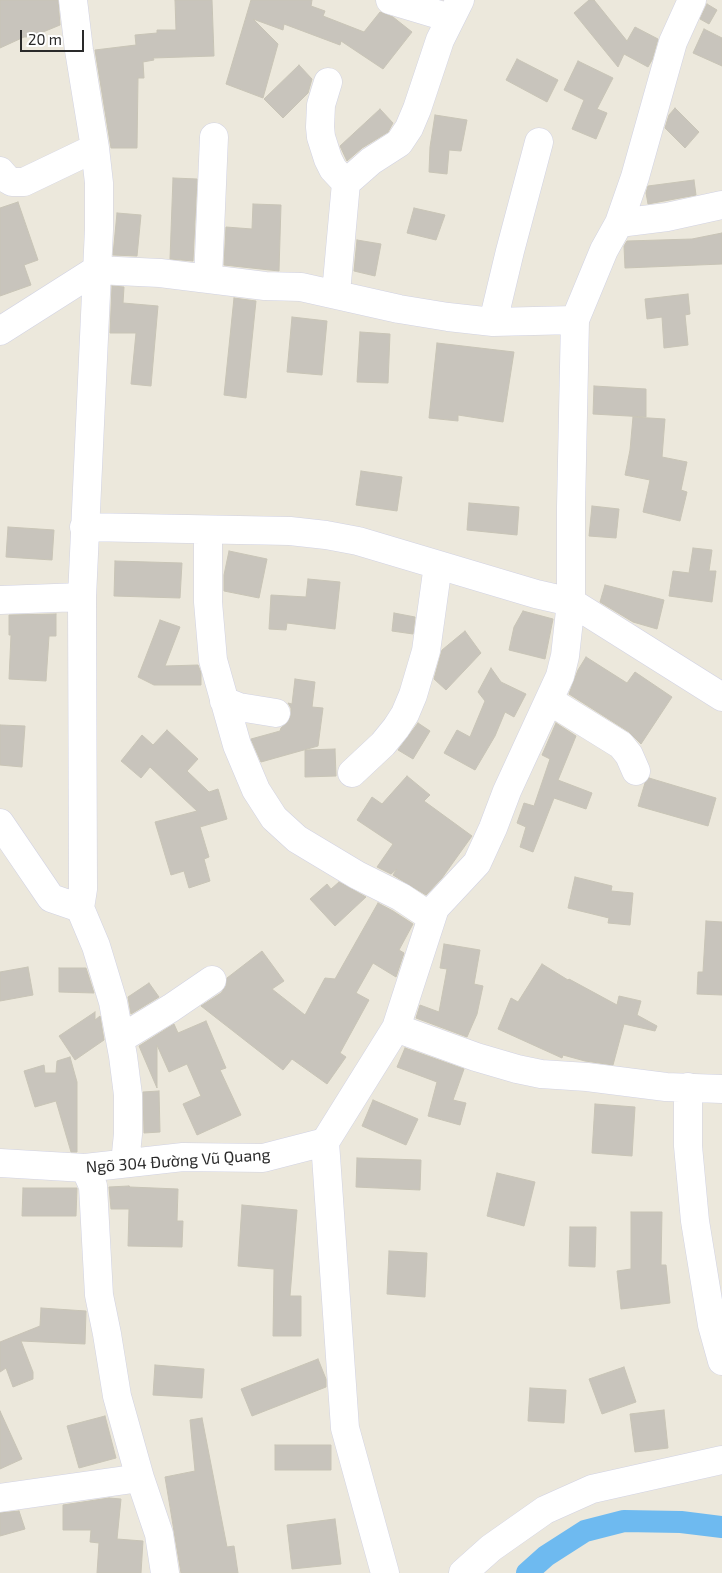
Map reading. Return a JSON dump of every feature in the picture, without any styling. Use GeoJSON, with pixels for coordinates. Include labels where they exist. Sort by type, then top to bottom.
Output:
{"type":"FeatureCollection","features":[{"type":"Feature","properties":{"kind":"street"},"geometry":{"type":"LineString","coordinates":[[73,0],[99,183],[99,229],[82,597],[84,889],[80,908],[96,946],[113,1002],[120,1039],[128,1095],[128,1134],[125,1162]]}},
{"type":"Feature","properties":{"kind":"street"},"geometry":{"type":"LineString","coordinates":[[336,294],[346,183],[371,161],[399,143],[410,128],[440,40],[455,9],[390,0]]}},
{"type":"Feature","properties":{"kind":"street"},"geometry":{"type":"LineString","coordinates":[[385,1573],[345,1428],[325,1142],[396,1028],[435,908],[477,862],[515,773],[560,676],[565,656],[571,602],[570,507],[575,320],[604,250],[619,223],[635,178],[673,42],[692,0]]}},
{"type":"Feature","properties":{"kind":"street"},"geometry":{"type":"LineString","coordinates":[[328,82],[321,104],[321,137],[328,159],[346,183]]}},
{"type":"Feature","properties":{"kind":"street"},"geometry":{"type":"LineString","coordinates":[[208,279],[214,137]]}},
{"type":"Feature","properties":{"kind":"street"},"geometry":{"type":"LineString","coordinates":[[493,322],[539,142]]}},
{"type":"Feature","properties":{"kind":"street"},"geometry":{"type":"LineString","coordinates":[[0,171],[12,182],[24,182],[95,148]]}},
{"type":"Feature","properties":{"kind":"street"},"geometry":{"type":"LineString","coordinates":[[619,223],[667,217],[722,205]]}},
{"type":"Feature","properties":{"kind":"street"},"geometry":{"type":"LineString","coordinates":[[0,331],[96,270],[160,274],[265,286],[301,287],[399,309],[493,322],[575,320]]}},
{"type":"Feature","properties":{"kind":"street"},"geometry":{"type":"LineString","coordinates":[[84,527],[290,531],[358,541],[536,594],[571,602],[722,697]]}},
{"type":"Feature","properties":{"kind":"street"},"geometry":{"type":"LineString","coordinates":[[208,530],[208,602],[215,667],[237,744],[256,790],[274,818],[297,840],[357,875],[400,897],[431,917]]}},
{"type":"Feature","properties":{"kind":"street"},"geometry":{"type":"LineString","coordinates":[[352,773],[392,733],[405,714],[413,695],[426,651],[438,564]]}},
{"type":"Feature","properties":{"kind":"street"},"geometry":{"type":"LineString","coordinates":[[0,600],[82,597]]}},
{"type":"Feature","properties":{"kind":"street"},"geometry":{"type":"LineString","coordinates":[[224,701],[276,713]]}},
{"type":"Feature","properties":{"kind":"street"},"geometry":{"type":"LineString","coordinates":[[550,701],[621,745],[629,755],[636,771]]}},
{"type":"Feature","properties":{"kind":"street"},"geometry":{"type":"LineString","coordinates":[[0,823],[51,898],[80,908]]}},
{"type":"Feature","properties":{"kind":"street"},"geometry":{"type":"LineString","coordinates":[[120,1039],[212,980]]}},
{"type":"Feature","properties":{"kind":"street"},"geometry":{"type":"LineString","coordinates":[[396,1028],[517,1070],[666,1087],[722,1089]]}},
{"type":"Feature","properties":{"kind":"street"},"geometry":{"type":"LineString","coordinates":[[688,1087],[688,1146],[694,1221],[717,1324],[722,1361]]}},
{"type":"Feature","properties":{"kind":"street","name":"Ngõ 304 Đường Vũ Quang"},"geometry":{"type":"LineString","coordinates":[[0,1163],[85,1168],[125,1162],[183,1158],[263,1158],[325,1142]]}},
{"type":"Feature","properties":{"kind":"street"},"geometry":{"type":"LineString","coordinates":[[85,1168],[93,1186],[99,1295],[116,1396],[159,1534],[165,1573]]}},
{"type":"Feature","properties":{"kind":"street"},"geometry":{"type":"LineString","coordinates":[[463,1573],[491,1548],[545,1510],[592,1489],[722,1460]]}},
{"type":"Feature","properties":{"kind":"street"},"geometry":{"type":"LineString","coordinates":[[0,1498],[140,1478]]}},
{"type":"Feature","properties":{"kind":"building"},"geometry":{"type":"Polygon","coordinates":[[[0,0],[58,0],[60,25],[31,37],[24,37],[0,48],[0,0]]]}},
{"type":"Feature","properties":{"kind":"building"},"geometry":{"type":"Polygon","coordinates":[[[175,0],[212,0],[214,56],[153,58],[154,60],[143,62],[144,78],[138,78],[137,148],[111,148],[95,50],[136,45],[135,35],[157,33],[157,30],[176,30],[175,0]]]}},
{"type":"Feature","properties":{"kind":"building"},"geometry":{"type":"Polygon","coordinates":[[[251,0],[312,0],[311,6],[325,11],[323,16],[364,32],[380,12],[393,17],[412,32],[383,69],[341,41],[340,45],[284,24],[283,30],[253,19],[278,44],[263,98],[226,84],[251,0]]]}},
{"type":"Feature","properties":{"kind":"building"},"geometry":{"type":"Polygon","coordinates":[[[589,0],[594,0],[627,41],[635,27],[658,39],[648,67],[624,54],[618,67],[574,13],[589,0]]]}},
{"type":"Feature","properties":{"kind":"building"},"geometry":{"type":"Polygon","coordinates":[[[707,4],[717,10],[709,24],[700,19],[707,4]]]}},
{"type":"Feature","properties":{"kind":"building"},"geometry":{"type":"Polygon","coordinates":[[[704,29],[722,38],[722,66],[693,53],[704,29]]]}},
{"type":"Feature","properties":{"kind":"building"},"geometry":{"type":"Polygon","coordinates":[[[517,59],[558,80],[547,102],[506,80],[517,59]]]}},
{"type":"Feature","properties":{"kind":"building"},"geometry":{"type":"Polygon","coordinates":[[[578,61],[613,78],[597,109],[607,113],[596,139],[572,129],[584,100],[564,90],[578,61]]]}},
{"type":"Feature","properties":{"kind":"building"},"geometry":{"type":"Polygon","coordinates":[[[299,65],[312,79],[308,93],[283,118],[264,99],[299,65]]]}},
{"type":"Feature","properties":{"kind":"building"},"geometry":{"type":"Polygon","coordinates":[[[675,108],[699,132],[685,148],[665,128],[669,115],[675,108]]]}},
{"type":"Feature","properties":{"kind":"building"},"geometry":{"type":"Polygon","coordinates":[[[380,109],[393,123],[388,132],[362,148],[347,161],[340,146],[380,109]]]}},
{"type":"Feature","properties":{"kind":"building"},"geometry":{"type":"Polygon","coordinates":[[[435,115],[467,120],[461,151],[449,150],[447,174],[429,172],[430,147],[435,115]]]}},
{"type":"Feature","properties":{"kind":"building"},"geometry":{"type":"Polygon","coordinates":[[[173,178],[197,179],[193,261],[170,259],[173,178]]]}},
{"type":"Feature","properties":{"kind":"building"},"geometry":{"type":"Polygon","coordinates":[[[694,180],[696,195],[648,204],[646,193],[648,186],[694,180]]]}},
{"type":"Feature","properties":{"kind":"building"},"geometry":{"type":"Polygon","coordinates":[[[18,202],[38,260],[24,265],[31,285],[0,296],[0,208],[18,202]]]}},
{"type":"Feature","properties":{"kind":"building"},"geometry":{"type":"Polygon","coordinates":[[[253,204],[281,205],[279,271],[224,265],[226,227],[252,229],[253,204]]]}},
{"type":"Feature","properties":{"kind":"building"},"geometry":{"type":"Polygon","coordinates":[[[414,208],[445,215],[436,240],[407,233],[414,208]]]}},
{"type":"Feature","properties":{"kind":"building"},"geometry":{"type":"Polygon","coordinates":[[[117,213],[141,215],[137,256],[113,255],[117,213]]]}},
{"type":"Feature","properties":{"kind":"building"},"geometry":{"type":"Polygon","coordinates":[[[722,233],[722,264],[625,268],[624,246],[627,241],[692,239],[722,233]]]}},
{"type":"Feature","properties":{"kind":"building"},"geometry":{"type":"Polygon","coordinates":[[[357,240],[381,244],[375,276],[354,271],[357,240]]]}},
{"type":"Feature","properties":{"kind":"building"},"geometry":{"type":"Polygon","coordinates":[[[112,286],[124,287],[123,303],[158,306],[151,386],[131,384],[136,333],[110,333],[112,286]]]}},
{"type":"Feature","properties":{"kind":"building"},"geometry":{"type":"Polygon","coordinates":[[[688,294],[690,314],[685,315],[688,345],[664,348],[662,317],[647,319],[645,299],[688,294]]]}},
{"type":"Feature","properties":{"kind":"building"},"geometry":{"type":"Polygon","coordinates":[[[234,298],[256,301],[246,398],[224,395],[234,298]]]}},
{"type":"Feature","properties":{"kind":"building"},"geometry":{"type":"Polygon","coordinates":[[[292,317],[327,321],[322,375],[287,372],[292,317]]]}},
{"type":"Feature","properties":{"kind":"building"},"geometry":{"type":"Polygon","coordinates":[[[360,332],[390,334],[388,383],[357,382],[360,332]]]}},
{"type":"Feature","properties":{"kind":"building"},"geometry":{"type":"Polygon","coordinates":[[[437,343],[514,352],[503,422],[458,415],[458,421],[429,418],[437,343]]]}},
{"type":"Feature","properties":{"kind":"building"},"geometry":{"type":"Polygon","coordinates":[[[594,386],[646,389],[646,417],[593,414],[594,386]]]}},
{"type":"Feature","properties":{"kind":"building"},"geometry":{"type":"Polygon","coordinates":[[[633,417],[665,419],[662,457],[687,462],[681,490],[687,492],[680,521],[643,512],[650,480],[625,475],[630,450],[633,417]]]}},
{"type":"Feature","properties":{"kind":"building"},"geometry":{"type":"Polygon","coordinates":[[[361,471],[402,477],[397,511],[356,505],[361,471]]]}},
{"type":"Feature","properties":{"kind":"building"},"geometry":{"type":"Polygon","coordinates":[[[469,503],[519,507],[517,535],[467,530],[469,503]]]}},
{"type":"Feature","properties":{"kind":"building"},"geometry":{"type":"Polygon","coordinates":[[[592,506],[619,509],[616,538],[589,536],[592,506]]]}},
{"type":"Feature","properties":{"kind":"building"},"geometry":{"type":"Polygon","coordinates":[[[8,527],[54,530],[52,560],[6,557],[8,527]]]}},
{"type":"Feature","properties":{"kind":"building"},"geometry":{"type":"Polygon","coordinates":[[[693,548],[712,550],[709,571],[716,571],[712,602],[669,596],[673,571],[689,573],[693,548]]]}},
{"type":"Feature","properties":{"kind":"building"},"geometry":{"type":"Polygon","coordinates":[[[229,551],[267,559],[259,598],[224,591],[224,575],[229,551]]]}},
{"type":"Feature","properties":{"kind":"building"},"geometry":{"type":"Polygon","coordinates":[[[115,561],[182,563],[180,598],[114,596],[115,561]]]}},
{"type":"Feature","properties":{"kind":"building"},"geometry":{"type":"Polygon","coordinates":[[[308,579],[340,582],[335,629],[287,623],[286,630],[269,629],[271,595],[306,597],[308,579]]]}},
{"type":"Feature","properties":{"kind":"building"},"geometry":{"type":"Polygon","coordinates":[[[605,585],[664,600],[657,629],[633,622],[600,602],[605,585]]]}},
{"type":"Feature","properties":{"kind":"building"},"geometry":{"type":"Polygon","coordinates":[[[523,611],[553,619],[545,659],[509,650],[514,627],[523,611]]]}},
{"type":"Feature","properties":{"kind":"building"},"geometry":{"type":"Polygon","coordinates":[[[394,613],[415,617],[413,634],[392,631],[394,613]]]}},
{"type":"Feature","properties":{"kind":"building"},"geometry":{"type":"Polygon","coordinates":[[[56,614],[56,636],[49,636],[46,681],[9,679],[11,635],[9,635],[9,615],[56,614]]]}},
{"type":"Feature","properties":{"kind":"building"},"geometry":{"type":"Polygon","coordinates":[[[160,620],[180,627],[165,666],[198,665],[201,673],[201,685],[154,685],[138,677],[160,620]]]}},
{"type":"Feature","properties":{"kind":"building"},"geometry":{"type":"Polygon","coordinates":[[[465,631],[481,653],[446,690],[434,679],[442,650],[465,631]]]}},
{"type":"Feature","properties":{"kind":"building"},"geometry":{"type":"Polygon","coordinates":[[[586,657],[627,683],[635,672],[672,697],[641,744],[629,732],[569,694],[578,670],[586,657]]]}},
{"type":"Feature","properties":{"kind":"building"},"geometry":{"type":"Polygon","coordinates":[[[491,668],[501,682],[526,694],[514,717],[505,712],[495,736],[475,770],[444,753],[457,730],[470,737],[485,701],[478,692],[491,668]]]}},
{"type":"Feature","properties":{"kind":"building"},"geometry":{"type":"Polygon","coordinates":[[[295,679],[315,682],[312,707],[323,708],[318,746],[261,762],[251,739],[280,731],[288,722],[291,708],[288,703],[292,704],[295,679]]]}},
{"type":"Feature","properties":{"kind":"building"},"geometry":{"type":"Polygon","coordinates":[[[418,723],[430,731],[413,759],[398,750],[418,723]]]}},
{"type":"Feature","properties":{"kind":"building"},"geometry":{"type":"Polygon","coordinates":[[[556,723],[576,736],[558,780],[592,793],[586,809],[554,798],[533,852],[520,847],[526,827],[517,823],[524,803],[534,806],[550,759],[542,755],[556,723]]]}},
{"type":"Feature","properties":{"kind":"building"},"geometry":{"type":"Polygon","coordinates":[[[0,725],[25,726],[22,767],[0,765],[0,725]]]}},
{"type":"Feature","properties":{"kind":"building"},"geometry":{"type":"Polygon","coordinates":[[[167,730],[198,759],[187,771],[209,792],[218,789],[227,819],[200,827],[209,857],[204,859],[210,881],[189,888],[184,871],[171,875],[155,822],[197,811],[150,767],[141,778],[121,761],[142,735],[153,745],[167,730]]]}},
{"type":"Feature","properties":{"kind":"building"},"geometry":{"type":"Polygon","coordinates":[[[335,749],[336,776],[305,777],[305,750],[335,749]]]}},
{"type":"Feature","properties":{"kind":"building"},"geometry":{"type":"Polygon","coordinates":[[[407,776],[430,795],[424,801],[472,836],[442,878],[426,895],[393,875],[397,869],[391,874],[377,867],[393,844],[357,820],[372,797],[382,804],[407,776]]]}},
{"type":"Feature","properties":{"kind":"building"},"geometry":{"type":"Polygon","coordinates":[[[649,778],[716,798],[708,826],[638,806],[645,783],[649,778]]]}},
{"type":"Feature","properties":{"kind":"building"},"geometry":{"type":"Polygon","coordinates":[[[575,877],[612,886],[611,891],[633,893],[630,925],[608,923],[609,918],[568,908],[575,877]]]}},
{"type":"Feature","properties":{"kind":"building"},"geometry":{"type":"Polygon","coordinates":[[[339,882],[366,897],[335,926],[310,899],[327,884],[331,889],[339,882]]]}},
{"type":"Feature","properties":{"kind":"building"},"geometry":{"type":"Polygon","coordinates":[[[378,903],[413,924],[399,950],[404,953],[396,977],[373,963],[356,993],[369,1000],[340,1053],[346,1057],[327,1084],[292,1059],[283,1070],[201,1006],[221,993],[226,986],[227,978],[262,951],[284,981],[272,989],[305,1015],[325,978],[335,979],[378,903]]]}},
{"type":"Feature","properties":{"kind":"building"},"geometry":{"type":"Polygon","coordinates":[[[706,921],[722,922],[722,995],[697,994],[698,972],[703,972],[706,921]]]}},
{"type":"Feature","properties":{"kind":"building"},"geometry":{"type":"Polygon","coordinates":[[[444,944],[480,950],[474,984],[483,986],[477,1014],[467,1037],[416,1018],[420,1005],[439,1012],[447,969],[440,968],[444,944]]]}},
{"type":"Feature","properties":{"kind":"building"},"geometry":{"type":"Polygon","coordinates":[[[542,964],[568,980],[617,1005],[619,996],[641,1001],[637,1015],[657,1026],[655,1031],[624,1024],[613,1065],[585,1061],[563,1055],[562,1058],[498,1029],[511,998],[518,1002],[542,964]]]}},
{"type":"Feature","properties":{"kind":"building"},"geometry":{"type":"Polygon","coordinates":[[[28,967],[33,995],[0,1001],[0,972],[28,967]]]}},
{"type":"Feature","properties":{"kind":"building"},"geometry":{"type":"Polygon","coordinates":[[[59,968],[86,968],[94,993],[59,992],[59,968]]]}},
{"type":"Feature","properties":{"kind":"building"},"geometry":{"type":"Polygon","coordinates":[[[149,983],[159,997],[131,1014],[128,997],[149,983]]]}},
{"type":"Feature","properties":{"kind":"building"},"geometry":{"type":"Polygon","coordinates":[[[95,1012],[95,1020],[100,1016],[104,1040],[75,1060],[59,1036],[95,1012]]]}},
{"type":"Feature","properties":{"kind":"building"},"geometry":{"type":"Polygon","coordinates":[[[206,1021],[226,1068],[220,1070],[241,1115],[197,1135],[183,1104],[201,1096],[187,1064],[169,1072],[157,1045],[157,1088],[139,1046],[174,1024],[178,1033],[206,1021]]]}},
{"type":"Feature","properties":{"kind":"building"},"geometry":{"type":"Polygon","coordinates":[[[405,1048],[464,1069],[453,1100],[466,1103],[460,1125],[428,1116],[437,1082],[397,1067],[405,1048]]]}},
{"type":"Feature","properties":{"kind":"building"},"geometry":{"type":"Polygon","coordinates":[[[70,1057],[77,1082],[77,1152],[71,1152],[56,1101],[35,1107],[24,1071],[44,1065],[45,1073],[56,1073],[57,1061],[70,1057]]]}},
{"type":"Feature","properties":{"kind":"building"},"geometry":{"type":"Polygon","coordinates":[[[159,1091],[160,1132],[144,1133],[143,1092],[159,1091]]]}},
{"type":"Feature","properties":{"kind":"building"},"geometry":{"type":"Polygon","coordinates":[[[373,1100],[418,1119],[406,1145],[362,1126],[373,1100]]]}},
{"type":"Feature","properties":{"kind":"building"},"geometry":{"type":"Polygon","coordinates":[[[595,1104],[635,1107],[632,1156],[592,1153],[595,1104]]]}},
{"type":"Feature","properties":{"kind":"building"},"geometry":{"type":"Polygon","coordinates":[[[357,1158],[421,1160],[420,1190],[356,1187],[357,1158]]]}},
{"type":"Feature","properties":{"kind":"building"},"geometry":{"type":"Polygon","coordinates":[[[497,1173],[535,1182],[524,1226],[487,1216],[497,1173]]]}},
{"type":"Feature","properties":{"kind":"building"},"geometry":{"type":"Polygon","coordinates":[[[129,1186],[178,1189],[177,1221],[183,1221],[182,1247],[128,1246],[129,1209],[111,1209],[109,1187],[129,1186]]]}},
{"type":"Feature","properties":{"kind":"building"},"geometry":{"type":"Polygon","coordinates":[[[23,1188],[77,1188],[76,1216],[22,1216],[23,1188]]]}},
{"type":"Feature","properties":{"kind":"building"},"geometry":{"type":"Polygon","coordinates":[[[242,1205],[297,1210],[290,1296],[301,1296],[301,1336],[273,1336],[274,1269],[238,1266],[242,1205]]]}},
{"type":"Feature","properties":{"kind":"building"},"geometry":{"type":"Polygon","coordinates":[[[631,1212],[662,1212],[661,1265],[666,1265],[670,1303],[621,1309],[617,1271],[631,1269],[631,1212]]]}},
{"type":"Feature","properties":{"kind":"building"},"geometry":{"type":"Polygon","coordinates":[[[570,1227],[596,1227],[595,1267],[569,1266],[570,1227]]]}},
{"type":"Feature","properties":{"kind":"building"},"geometry":{"type":"Polygon","coordinates":[[[389,1251],[427,1253],[425,1297],[387,1294],[389,1251]]]}},
{"type":"Feature","properties":{"kind":"building"},"geometry":{"type":"Polygon","coordinates":[[[41,1308],[86,1311],[85,1344],[21,1341],[33,1372],[33,1379],[13,1387],[6,1368],[0,1372],[0,1342],[40,1326],[41,1308]]]}},
{"type":"Feature","properties":{"kind":"building"},"geometry":{"type":"Polygon","coordinates":[[[318,1359],[326,1379],[326,1387],[252,1416],[241,1389],[318,1359]]]}},
{"type":"Feature","properties":{"kind":"building"},"geometry":{"type":"Polygon","coordinates":[[[155,1365],[204,1369],[202,1398],[153,1395],[155,1365]]]}},
{"type":"Feature","properties":{"kind":"building"},"geometry":{"type":"Polygon","coordinates":[[[624,1367],[636,1402],[602,1414],[589,1379],[624,1367]]]}},
{"type":"Feature","properties":{"kind":"building"},"geometry":{"type":"Polygon","coordinates":[[[530,1388],[566,1390],[564,1423],[528,1421],[530,1388]]]}},
{"type":"Feature","properties":{"kind":"building"},"geometry":{"type":"Polygon","coordinates":[[[664,1410],[668,1448],[635,1452],[630,1414],[664,1410]]]}},
{"type":"Feature","properties":{"kind":"building"},"geometry":{"type":"Polygon","coordinates":[[[0,1411],[22,1459],[0,1469],[0,1411]]]}},
{"type":"Feature","properties":{"kind":"building"},"geometry":{"type":"Polygon","coordinates":[[[105,1416],[116,1458],[79,1468],[67,1426],[105,1416]]]}},
{"type":"Feature","properties":{"kind":"building"},"geometry":{"type":"Polygon","coordinates":[[[202,1418],[227,1547],[234,1546],[238,1573],[181,1573],[165,1477],[195,1471],[190,1420],[202,1418]]]}},
{"type":"Feature","properties":{"kind":"building"},"geometry":{"type":"Polygon","coordinates":[[[275,1445],[331,1445],[331,1470],[275,1470],[275,1445]]]}},
{"type":"Feature","properties":{"kind":"building"},"geometry":{"type":"Polygon","coordinates":[[[109,1498],[121,1499],[117,1539],[143,1541],[141,1573],[97,1573],[99,1543],[90,1542],[91,1530],[63,1530],[63,1505],[109,1498]]]}},
{"type":"Feature","properties":{"kind":"building"},"geometry":{"type":"Polygon","coordinates":[[[19,1511],[25,1529],[0,1536],[0,1513],[19,1511]]]}},
{"type":"Feature","properties":{"kind":"building"},"geometry":{"type":"Polygon","coordinates":[[[335,1519],[341,1564],[292,1569],[287,1525],[335,1519]]]}},
{"type":"Feature","properties":{"kind":"waterway"},"geometry":{"type":"LineString","coordinates":[[527,1573],[546,1556],[585,1531],[624,1521],[681,1522],[722,1527]]}}]}
